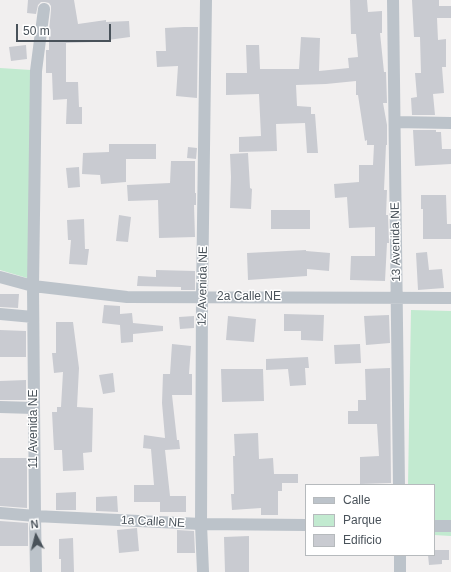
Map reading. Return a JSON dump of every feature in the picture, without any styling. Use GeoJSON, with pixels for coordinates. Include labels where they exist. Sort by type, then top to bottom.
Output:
{"type":"FeatureCollection","features":[{"type":"Feature","properties":{"kind":"street","name":"12 Avenida NE"},"geometry":{"type":"LineString","coordinates":[[203,572],[201,524],[202,297],[206,0]]}},
{"type":"Feature","properties":{"kind":"street","name":"13 Avenida NE"},"geometry":{"type":"LineString","coordinates":[[392,0],[395,122],[399,484]]}},
{"type":"Feature","properties":{"kind":"street","name":"11 Avenida NE"},"geometry":{"type":"LineString","coordinates":[[36,572],[34,516],[33,286],[36,71],[44,9]]}},
{"type":"Feature","properties":{"kind":"street"},"geometry":{"type":"LineString","coordinates":[[395,122],[451,123]]}},
{"type":"Feature","properties":{"kind":"street","name":"2a Calle NE"},"geometry":{"type":"LineString","coordinates":[[0,277],[33,286],[127,297],[451,298]]}},
{"type":"Feature","properties":{"kind":"street"},"geometry":{"type":"LineString","coordinates":[[0,314],[33,317]]}},
{"type":"Feature","properties":{"kind":"street"},"geometry":{"type":"LineString","coordinates":[[0,407],[34,408]]}},
{"type":"Feature","properties":{"kind":"street","name":"1a Calle NE"},"geometry":{"type":"LineString","coordinates":[[0,513],[201,524],[305,525]]}},
{"type":"Feature","properties":{"kind":"street"},"geometry":{"type":"LineString","coordinates":[[435,526],[451,526]]}},
{"type":"Feature","properties":{"kind":"street"},"geometry":{"type":"LineString","coordinates":[[400,556],[400,572]]}},
{"type":"Feature","properties":{"kind":"green space"},"geometry":{"type":"Polygon","coordinates":[[[0,68],[31,70],[34,280],[0,270],[0,68]]]}},
{"type":"Feature","properties":{"kind":"green space"},"geometry":{"type":"Polygon","coordinates":[[[411,310],[451,311],[451,536],[435,535],[435,484],[408,484],[411,310]]]}},
{"type":"Feature","properties":{"kind":"building"},"geometry":{"type":"Polygon","coordinates":[[[28,0],[74,0],[78,24],[106,20],[106,22],[129,21],[130,37],[93,42],[66,43],[66,82],[78,82],[79,107],[82,107],[82,124],[66,124],[67,99],[53,100],[52,73],[46,73],[46,50],[49,50],[51,6],[49,3],[41,2],[38,5],[36,14],[27,13],[28,0]]]}},
{"type":"Feature","properties":{"kind":"building"},"geometry":{"type":"Polygon","coordinates":[[[350,0],[367,0],[368,12],[382,11],[382,33],[380,33],[384,72],[386,72],[387,103],[383,103],[387,125],[384,190],[387,190],[386,215],[388,215],[389,243],[387,243],[385,281],[350,280],[351,256],[375,256],[375,227],[349,228],[347,197],[335,198],[334,184],[359,182],[359,165],[373,165],[374,145],[367,145],[367,140],[365,141],[358,95],[356,95],[356,81],[296,85],[297,106],[311,107],[311,114],[315,114],[318,153],[307,153],[305,123],[276,124],[277,151],[239,152],[239,137],[261,136],[259,94],[226,95],[226,73],[247,73],[246,45],[259,45],[260,69],[299,69],[301,37],[320,38],[319,71],[349,68],[348,58],[358,57],[356,34],[351,34],[350,0]]]}},
{"type":"Feature","properties":{"kind":"building"},"geometry":{"type":"Polygon","coordinates":[[[412,0],[439,0],[439,6],[451,6],[451,18],[437,18],[438,40],[446,39],[446,67],[442,67],[444,93],[433,94],[435,115],[412,115],[411,98],[417,97],[415,73],[421,73],[420,37],[414,37],[412,0]]]}},
{"type":"Feature","properties":{"kind":"building"},"geometry":{"type":"Polygon","coordinates":[[[198,27],[197,98],[176,96],[178,66],[157,67],[156,51],[166,51],[165,28],[198,27]]]}},
{"type":"Feature","properties":{"kind":"building"},"geometry":{"type":"Polygon","coordinates":[[[26,45],[27,59],[11,61],[9,47],[26,45]]]}},
{"type":"Feature","properties":{"kind":"building"},"geometry":{"type":"Polygon","coordinates":[[[413,130],[436,130],[436,132],[441,132],[442,149],[451,149],[451,164],[415,166],[413,130]]]}},
{"type":"Feature","properties":{"kind":"building"},"geometry":{"type":"Polygon","coordinates":[[[109,144],[156,144],[156,159],[126,159],[126,182],[101,184],[100,175],[82,174],[83,153],[109,152],[109,144]]]}},
{"type":"Feature","properties":{"kind":"building"},"geometry":{"type":"Polygon","coordinates":[[[188,147],[197,148],[196,159],[187,158],[188,147]]]}},
{"type":"Feature","properties":{"kind":"building"},"geometry":{"type":"Polygon","coordinates":[[[248,153],[250,188],[252,189],[251,209],[230,208],[230,154],[248,153]]]}},
{"type":"Feature","properties":{"kind":"building"},"geometry":{"type":"Polygon","coordinates":[[[171,161],[195,161],[195,237],[159,238],[158,200],[128,201],[127,185],[170,183],[171,161]]]}},
{"type":"Feature","properties":{"kind":"building"},"geometry":{"type":"Polygon","coordinates":[[[79,167],[80,187],[68,188],[66,168],[79,167]]]}},
{"type":"Feature","properties":{"kind":"building"},"geometry":{"type":"Polygon","coordinates":[[[421,195],[446,195],[447,224],[451,224],[451,239],[423,239],[423,209],[421,209],[421,195]]]}},
{"type":"Feature","properties":{"kind":"building"},"geometry":{"type":"Polygon","coordinates":[[[271,210],[310,210],[310,229],[271,229],[271,210]]]}},
{"type":"Feature","properties":{"kind":"building"},"geometry":{"type":"Polygon","coordinates":[[[119,215],[131,217],[128,242],[116,241],[119,215]]]}},
{"type":"Feature","properties":{"kind":"building"},"geometry":{"type":"Polygon","coordinates":[[[84,219],[85,249],[89,249],[87,265],[69,264],[71,240],[68,240],[67,220],[84,219]]]}},
{"type":"Feature","properties":{"kind":"building"},"geometry":{"type":"Polygon","coordinates":[[[306,250],[330,253],[329,271],[307,269],[307,276],[248,280],[247,253],[306,250]]]}},
{"type":"Feature","properties":{"kind":"building"},"geometry":{"type":"Polygon","coordinates":[[[427,252],[429,270],[442,269],[444,288],[418,290],[416,253],[427,252]]]}},
{"type":"Feature","properties":{"kind":"building"},"geometry":{"type":"Polygon","coordinates":[[[156,270],[195,271],[195,290],[181,290],[181,287],[137,286],[138,276],[156,277],[156,270]]]}},
{"type":"Feature","properties":{"kind":"building"},"geometry":{"type":"Polygon","coordinates":[[[0,294],[19,294],[18,308],[0,307],[0,294]]]}},
{"type":"Feature","properties":{"kind":"building"},"geometry":{"type":"Polygon","coordinates":[[[104,305],[120,306],[120,314],[132,313],[133,323],[163,326],[163,331],[133,334],[133,342],[121,343],[120,325],[102,323],[104,305]]]}},
{"type":"Feature","properties":{"kind":"building"},"geometry":{"type":"Polygon","coordinates":[[[284,314],[324,315],[323,341],[301,340],[301,331],[284,331],[284,314]]]}},
{"type":"Feature","properties":{"kind":"building"},"geometry":{"type":"Polygon","coordinates":[[[389,315],[390,343],[366,345],[364,316],[389,315]]]}},
{"type":"Feature","properties":{"kind":"building"},"geometry":{"type":"Polygon","coordinates":[[[194,316],[194,328],[180,329],[179,317],[194,316]]]}},
{"type":"Feature","properties":{"kind":"building"},"geometry":{"type":"Polygon","coordinates":[[[228,316],[256,319],[254,342],[226,340],[228,316]]]}},
{"type":"Feature","properties":{"kind":"building"},"geometry":{"type":"Polygon","coordinates":[[[56,322],[73,322],[79,368],[77,407],[93,408],[92,452],[83,453],[84,470],[63,471],[62,450],[54,450],[52,412],[57,412],[57,407],[61,407],[63,372],[54,373],[52,353],[56,353],[56,322]]]}},
{"type":"Feature","properties":{"kind":"building"},"geometry":{"type":"Polygon","coordinates":[[[0,330],[26,331],[26,357],[0,357],[0,330]]]}},
{"type":"Feature","properties":{"kind":"building"},"geometry":{"type":"Polygon","coordinates":[[[172,344],[191,346],[189,374],[192,374],[192,395],[172,395],[177,440],[179,440],[180,449],[165,450],[170,496],[186,496],[186,512],[160,512],[160,502],[134,502],[134,485],[154,485],[151,449],[143,448],[144,435],[165,438],[162,403],[163,374],[170,374],[172,344]]]}},
{"type":"Feature","properties":{"kind":"building"},"geometry":{"type":"Polygon","coordinates":[[[360,344],[361,363],[335,364],[334,345],[360,344]]]}},
{"type":"Feature","properties":{"kind":"building"},"geometry":{"type":"Polygon","coordinates":[[[308,357],[309,368],[305,368],[306,385],[290,386],[288,369],[266,370],[266,359],[308,357]]]}},
{"type":"Feature","properties":{"kind":"building"},"geometry":{"type":"Polygon","coordinates":[[[390,368],[391,483],[360,484],[360,457],[379,456],[377,424],[348,424],[348,411],[358,411],[358,400],[366,400],[365,369],[390,368]]]}},
{"type":"Feature","properties":{"kind":"building"},"geometry":{"type":"Polygon","coordinates":[[[221,369],[263,369],[264,401],[222,402],[221,369]]]}},
{"type":"Feature","properties":{"kind":"building"},"geometry":{"type":"Polygon","coordinates":[[[113,373],[115,392],[103,394],[99,375],[113,373]]]}},
{"type":"Feature","properties":{"kind":"building"},"geometry":{"type":"Polygon","coordinates":[[[26,380],[26,400],[0,400],[0,381],[26,380]]]}},
{"type":"Feature","properties":{"kind":"building"},"geometry":{"type":"Polygon","coordinates":[[[258,433],[259,459],[273,458],[274,474],[298,474],[298,483],[282,483],[282,491],[278,491],[278,515],[261,515],[261,508],[232,510],[231,494],[234,494],[233,456],[235,456],[234,434],[258,433]]]}},
{"type":"Feature","properties":{"kind":"building"},"geometry":{"type":"Polygon","coordinates":[[[0,458],[27,458],[27,508],[0,506],[0,458]]]}},
{"type":"Feature","properties":{"kind":"building"},"geometry":{"type":"Polygon","coordinates":[[[76,492],[76,510],[56,510],[56,493],[76,492]]]}},
{"type":"Feature","properties":{"kind":"building"},"geometry":{"type":"Polygon","coordinates":[[[117,496],[118,512],[96,511],[96,497],[117,496]]]}},
{"type":"Feature","properties":{"kind":"building"},"geometry":{"type":"Polygon","coordinates":[[[0,521],[28,523],[28,546],[0,546],[0,521]]]}},
{"type":"Feature","properties":{"kind":"building"},"geometry":{"type":"Polygon","coordinates":[[[137,528],[139,551],[119,553],[117,530],[137,528]]]}},
{"type":"Feature","properties":{"kind":"building"},"geometry":{"type":"Polygon","coordinates":[[[177,530],[194,531],[195,553],[177,553],[177,530]]]}},
{"type":"Feature","properties":{"kind":"building"},"geometry":{"type":"Polygon","coordinates":[[[249,536],[249,572],[225,572],[224,537],[249,536]]]}},
{"type":"Feature","properties":{"kind":"building"},"geometry":{"type":"Polygon","coordinates":[[[73,538],[74,572],[61,572],[61,559],[59,559],[59,539],[73,538]]]}},
{"type":"Feature","properties":{"kind":"building"},"geometry":{"type":"Polygon","coordinates":[[[435,550],[449,550],[449,560],[442,560],[442,564],[429,565],[428,556],[435,556],[435,550]]]}}]}
